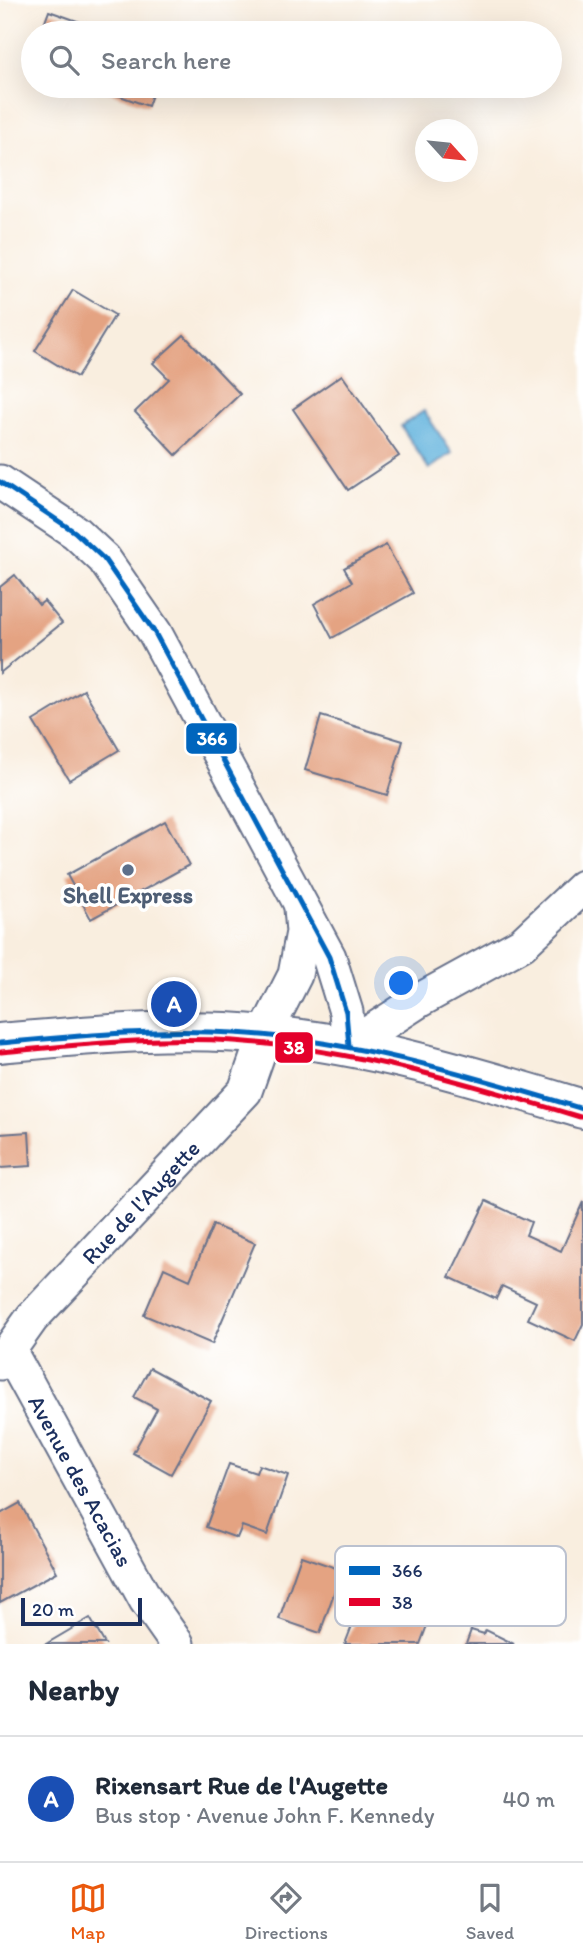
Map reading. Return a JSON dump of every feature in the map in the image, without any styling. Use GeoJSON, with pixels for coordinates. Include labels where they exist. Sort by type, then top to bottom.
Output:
{"type":"FeatureCollection","features":[{"type":"Feature","properties":{"kind":"main road"},"geometry":{"type":"LineString","coordinates":[[0,1043],[151,1032],[265,1034],[349,1046],[484,1080],[583,1109]]}},
{"type":"Feature","properties":{"kind":"street"},"geometry":{"type":"LineString","coordinates":[[0,482],[75,533],[104,559],[155,633],[332,966],[346,1012],[349,1046],[420,1000],[522,944],[583,887]]}},
{"type":"Feature","properties":{"kind":"street","name":"Rue de l'Augette"},"geometry":{"type":"LineString","coordinates":[[5,1358],[32,1318],[245,1091],[265,1034],[295,975],[303,932],[300,905]]}},
{"type":"Feature","properties":{"kind":"street","name":"Avenue des Acacias"},"geometry":{"type":"LineString","coordinates":[[5,1358],[146,1600],[177,1644]]}},
{"type":"Feature","properties":{"kind":"water"},"geometry":{"type":"Polygon","coordinates":[[[424,411],[452,453],[429,469],[401,426],[424,411]]]}},
{"type":"Feature","properties":{"kind":"building"},"geometry":{"type":"Polygon","coordinates":[[[49,11],[77,21],[45,21],[49,11]]]}},
{"type":"Feature","properties":{"kind":"building"},"geometry":{"type":"Polygon","coordinates":[[[126,98],[151,98],[148,106],[126,98]]]}},
{"type":"Feature","properties":{"kind":"building"},"geometry":{"type":"Polygon","coordinates":[[[73,290],[115,315],[77,377],[35,351],[73,290]]]}},
{"type":"Feature","properties":{"kind":"building"},"geometry":{"type":"Polygon","coordinates":[[[184,335],[240,394],[176,455],[135,412],[169,379],[153,363],[184,335]]]}},
{"type":"Feature","properties":{"kind":"building"},"geometry":{"type":"Polygon","coordinates":[[[342,375],[399,456],[348,490],[293,409],[342,375]]]}},
{"type":"Feature","properties":{"kind":"building"},"geometry":{"type":"Polygon","coordinates":[[[386,545],[413,593],[332,638],[314,604],[352,582],[344,568],[386,545]]]}},
{"type":"Feature","properties":{"kind":"building"},"geometry":{"type":"Polygon","coordinates":[[[15,575],[39,605],[44,601],[62,623],[0,673],[0,587],[15,575]]]}},
{"type":"Feature","properties":{"kind":"building"},"geometry":{"type":"Polygon","coordinates":[[[84,690],[119,750],[69,780],[33,721],[84,690]]]}},
{"type":"Feature","properties":{"kind":"building"},"geometry":{"type":"Polygon","coordinates":[[[321,716],[403,741],[387,795],[305,770],[321,716]]]}},
{"type":"Feature","properties":{"kind":"building","name":"Shell Express"},"geometry":{"type":"Polygon","coordinates":[[[165,821],[189,865],[91,919],[67,875],[165,821]]]}},
{"type":"Feature","properties":{"kind":"building"},"geometry":{"type":"Polygon","coordinates":[[[29,1132],[31,1166],[0,1168],[0,1134],[29,1132]]]}},
{"type":"Feature","properties":{"kind":"building"},"geometry":{"type":"Polygon","coordinates":[[[486,1201],[531,1222],[526,1235],[561,1251],[583,1202],[583,1324],[575,1341],[528,1319],[536,1302],[502,1286],[496,1299],[449,1277],[486,1201]]]}},
{"type":"Feature","properties":{"kind":"building"},"geometry":{"type":"Polygon","coordinates":[[[213,1225],[255,1243],[212,1344],[144,1315],[164,1268],[190,1280],[213,1225]]]}},
{"type":"Feature","properties":{"kind":"building"},"geometry":{"type":"Polygon","coordinates":[[[150,1368],[211,1401],[171,1474],[133,1453],[157,1409],[134,1397],[150,1368]]]}},
{"type":"Feature","properties":{"kind":"building"},"geometry":{"type":"Polygon","coordinates":[[[229,1464],[256,1473],[259,1465],[288,1475],[267,1535],[242,1526],[237,1538],[206,1527],[229,1464]]]}},
{"type":"Feature","properties":{"kind":"building"},"geometry":{"type":"Polygon","coordinates":[[[20,1503],[57,1572],[0,1603],[0,1514],[20,1503]]]}},
{"type":"Feature","properties":{"kind":"building"},"geometry":{"type":"Polygon","coordinates":[[[301,1556],[335,1568],[335,1590],[320,1633],[279,1619],[301,1556]]]}},
{"type":"Feature","properties":{"kind":"building"},"geometry":{"type":"Polygon","coordinates":[[[90,1618],[105,1644],[46,1644],[90,1618]]]}},
{"type":"Feature","properties":{"kind":"building"},"geometry":{"type":"Polygon","coordinates":[[[352,1626],[427,1626],[420,1644],[345,1644],[352,1626]]]}},
{"type":"Feature","properties":{"kind":"building"},"geometry":{"type":"Polygon","coordinates":[[[471,1630],[484,1634],[486,1630],[514,1644],[466,1644],[471,1630]]]}},
{"type":"Feature","properties":{"kind":"transit line","name":"366"},"geometry":{"type":"LineString","coordinates":[[0,482],[75,532],[104,559],[155,633],[329,957],[346,1012],[349,1046]]}},
{"type":"Feature","properties":{"kind":"transit line","name":"366"},"geometry":{"type":"LineString","coordinates":[[0,1043],[176,1031],[279,1037],[411,1061],[583,1109]]}},
{"type":"Feature","properties":{"kind":"transit line","name":"38"},"geometry":{"type":"LineString","coordinates":[[1,1052],[176,1040],[278,1045],[409,1069],[580,1117]]}},
{"type":"Feature","properties":{"kind":"place","name":"Shell Express"},"geometry":{"type":"Point","coordinates":[128,870]}},
{"type":"Feature","properties":{"kind":"place","name":"Rixensart Rue de l'Augette"},"geometry":{"type":"Point","coordinates":[174,1004]}}]}
